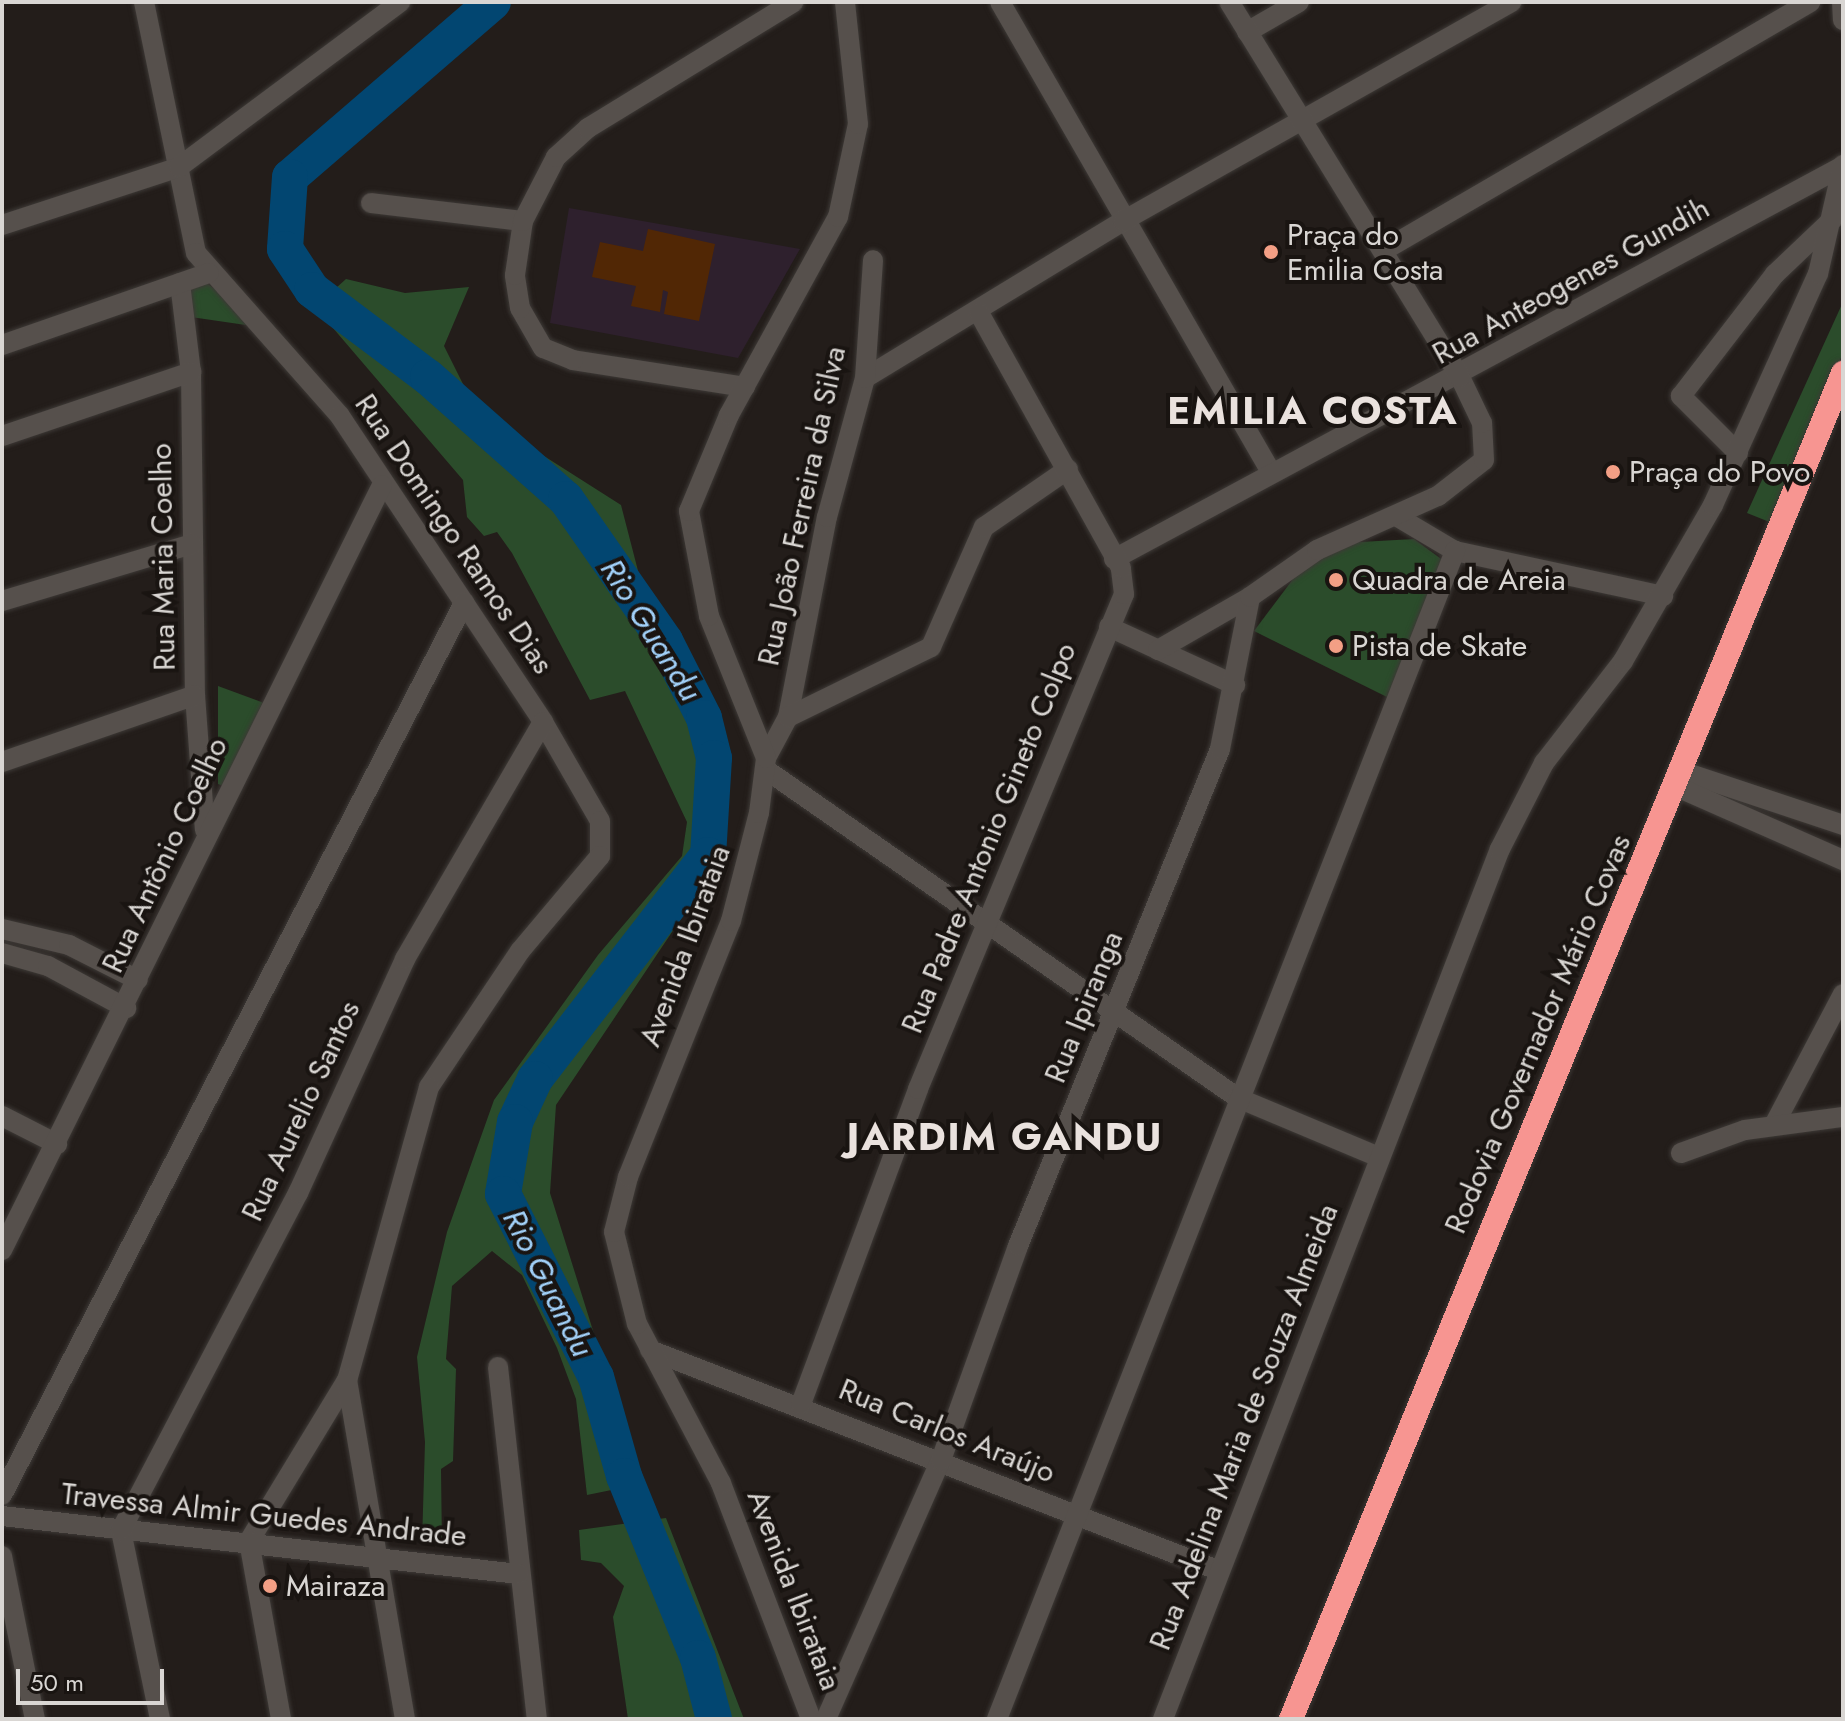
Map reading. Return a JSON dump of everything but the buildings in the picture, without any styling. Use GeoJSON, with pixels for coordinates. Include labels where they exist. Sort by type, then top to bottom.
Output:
{"type":"FeatureCollection","features":[{"type":"Feature","properties":{"kind":"highway","name":"Rodovia Governador Mário Covas"},"geometry":{"type":"LineString","coordinates":[[1291,1719],[1843,373]]}},
{"type":"Feature","properties":{"kind":"street","name":"Rua Domingo Ramos Dias"},"geometry":{"type":"LineString","coordinates":[[144,2],[179,167],[189,234],[209,273],[307,372],[543,722],[595,807],[600,856],[520,951],[429,1087],[347,1380]]}},
{"type":"Feature","properties":{"kind":"street"},"geometry":{"type":"LineString","coordinates":[[2,225],[179,167],[400,2]]}},
{"type":"Feature","properties":{"kind":"street"},"geometry":{"type":"LineString","coordinates":[[745,387],[573,360],[543,348],[520,308],[515,275],[523,221],[535,186],[588,128],[794,2]]}},
{"type":"Feature","properties":{"kind":"street"},"geometry":{"type":"LineString","coordinates":[[845,2],[858,124],[842,202],[817,262],[745,387],[689,511],[709,616],[765,763],[1114,1017],[1238,1098],[1379,1157]]}},
{"type":"Feature","properties":{"kind":"street"},"geometry":{"type":"LineString","coordinates":[[1000,2],[1123,221],[1271,472]]}},
{"type":"Feature","properties":{"kind":"street"},"geometry":{"type":"LineString","coordinates":[[1158,650],[1250,597],[1317,550],[1438,496],[1484,460],[1482,423],[1460,377],[1386,249],[1229,2]]}},
{"type":"Feature","properties":{"kind":"street"},"geometry":{"type":"LineString","coordinates":[[1247,32],[1299,2]]}},
{"type":"Feature","properties":{"kind":"street"},"geometry":{"type":"LineString","coordinates":[[865,378],[979,313],[1123,221],[1511,2]]}},
{"type":"Feature","properties":{"kind":"street"},"geometry":{"type":"LineString","coordinates":[[1386,249],[1810,2]]}},
{"type":"Feature","properties":{"kind":"street"},"geometry":{"type":"LineString","coordinates":[[1842,2],[1843,20]]}},
{"type":"Feature","properties":{"kind":"street","name":"Rua Adelina Maria de Souza Almeida"},"geometry":{"type":"LineString","coordinates":[[1163,1719],[1379,1157],[1513,824],[1544,763],[1663,596],[1738,453],[1818,274],[1836,216],[1843,166]]}},
{"type":"Feature","properties":{"kind":"street","name":"Rua Anteogenes Gundih"},"geometry":{"type":"LineString","coordinates":[[1114,559],[1271,472],[1460,377],[1843,166]]}},
{"type":"Feature","properties":{"kind":"street"},"geometry":{"type":"LineString","coordinates":[[371,203],[523,221]]}},
{"type":"Feature","properties":{"kind":"street"},"geometry":{"type":"LineString","coordinates":[[1738,453],[1681,396],[1775,274],[1836,216]]}},
{"type":"Feature","properties":{"kind":"street","name":"Rua João Ferreira da Silva"},"geometry":{"type":"LineString","coordinates":[[765,763],[788,717],[827,517],[865,378],[873,260]]}},
{"type":"Feature","properties":{"kind":"street"},"geometry":{"type":"LineString","coordinates":[[2,345],[209,273]]}},
{"type":"Feature","properties":{"kind":"street","name":"Rua Maria Coelho"},"geometry":{"type":"LineString","coordinates":[[180,283],[191,372],[195,695],[205,831]]}},
{"type":"Feature","properties":{"kind":"street","name":"Rua Padre Antonio Gineto Colpo"},"geometry":{"type":"LineString","coordinates":[[801,1404],[987,925],[1125,586],[1068,469],[979,313]]}},
{"type":"Feature","properties":{"kind":"street"},"geometry":{"type":"LineString","coordinates":[[2,436],[191,372]]}},
{"type":"Feature","properties":{"kind":"street"},"geometry":{"type":"LineString","coordinates":[[788,717],[931,647],[984,527],[1068,469]]}},
{"type":"Feature","properties":{"kind":"street","name":"Rua Antônio Coelho"},"geometry":{"type":"LineString","coordinates":[[2,1250],[126,1008],[205,831],[382,485]]}},
{"type":"Feature","properties":{"kind":"street"},"geometry":{"type":"LineString","coordinates":[[1396,516],[1455,551],[1663,596]]}},
{"type":"Feature","properties":{"kind":"street"},"geometry":{"type":"LineString","coordinates":[[2,601],[192,544]]}},
{"type":"Feature","properties":{"kind":"street"},"geometry":{"type":"LineString","coordinates":[[997,1719],[1074,1516],[1455,551]]}},
{"type":"Feature","properties":{"kind":"street","name":"Rua Ipiranga"},"geometry":{"type":"LineString","coordinates":[[826,1719],[941,1460],[1018,1246],[1114,1017],[1220,749],[1250,597]]}},
{"type":"Feature","properties":{"kind":"street"},"geometry":{"type":"LineString","coordinates":[[2,1495],[464,603]]}},
{"type":"Feature","properties":{"kind":"street"},"geometry":{"type":"LineString","coordinates":[[1109,627],[1235,685]]}},
{"type":"Feature","properties":{"kind":"street"},"geometry":{"type":"LineString","coordinates":[[2,762],[195,695]]}},
{"type":"Feature","properties":{"kind":"street","name":"Rua Aurelio Santos"},"geometry":{"type":"LineString","coordinates":[[121,1530],[298,1193],[405,959],[543,722]]}},
{"type":"Feature","properties":{"kind":"street","name":"Avenida Ibirataia"},"geometry":{"type":"LineString","coordinates":[[765,763],[748,872],[616,1211],[625,1288],[650,1350],[721,1483],[811,1719]]}},
{"type":"Feature","properties":{"kind":"street"},"geometry":{"type":"LineString","coordinates":[[1678,778],[1843,825]]}},
{"type":"Feature","properties":{"kind":"street"},"geometry":{"type":"LineString","coordinates":[[1678,778],[1843,860]]}},
{"type":"Feature","properties":{"kind":"street"},"geometry":{"type":"LineString","coordinates":[[2,929],[69,945],[138,980]]}},
{"type":"Feature","properties":{"kind":"street"},"geometry":{"type":"LineString","coordinates":[[2,953],[48,966],[126,1008]]}},
{"type":"Feature","properties":{"kind":"street"},"geometry":{"type":"LineString","coordinates":[[1774,1125],[1843,994]]}},
{"type":"Feature","properties":{"kind":"street"},"geometry":{"type":"LineString","coordinates":[[2,1116],[57,1144]]}},
{"type":"Feature","properties":{"kind":"street"},"geometry":{"type":"LineString","coordinates":[[1681,1153],[1774,1125],[1843,1117]]}},
{"type":"Feature","properties":{"kind":"street","name":"Rua Carlos Araújo"},"geometry":{"type":"LineString","coordinates":[[650,1350],[801,1404],[1074,1516],[1220,1571]]}},
{"type":"Feature","properties":{"kind":"street"},"geometry":{"type":"LineString","coordinates":[[498,1367],[537,1719]]}},
{"type":"Feature","properties":{"kind":"street"},"geometry":{"type":"LineString","coordinates":[[281,1719],[249,1541],[347,1380]]}},
{"type":"Feature","properties":{"kind":"street"},"geometry":{"type":"LineString","coordinates":[[347,1380],[405,1719]]}},
{"type":"Feature","properties":{"kind":"street","name":"Travessa Almir Guedes Andrade"},"geometry":{"type":"LineString","coordinates":[[2,1516],[249,1541],[519,1574]]}},
{"type":"Feature","properties":{"kind":"street"},"geometry":{"type":"LineString","coordinates":[[121,1530],[160,1719]]}},
{"type":"Feature","properties":{"kind":"street"},"geometry":{"type":"LineString","coordinates":[[2,1556],[35,1719]]}},
{"type":"Feature","properties":{"kind":"shaded area"},"geometry":{"type":"Polygon","coordinates":[[[569,208],[800,249],[738,358],[550,323],[569,208]]]}},
{"type":"Feature","properties":{"kind":"green space"},"geometry":{"type":"Polygon","coordinates":[[[199,277],[266,328],[184,316],[187,287],[199,277]]]}},
{"type":"Feature","properties":{"kind":"green space"},"geometry":{"type":"Polygon","coordinates":[[[346,279],[405,293],[469,287],[444,346],[467,392],[533,449],[621,505],[643,590],[718,728],[726,779],[719,862],[556,1105],[550,1193],[641,1484],[587,1495],[576,1399],[557,1348],[522,1275],[492,1251],[452,1286],[446,1359],[456,1369],[453,1461],[441,1469],[442,1546],[422,1543],[425,1442],[417,1357],[447,1232],[494,1100],[598,955],[682,856],[687,822],[625,691],[590,700],[512,553],[497,532],[484,536],[467,517],[463,480],[315,307],[346,279]]]}},
{"type":"Feature","properties":{"kind":"green space"},"geometry":{"type":"Polygon","coordinates":[[[1843,302],[1843,353],[1772,523],[1747,513],[1843,302]]]}},
{"type":"Feature","properties":{"kind":"green space"},"geometry":{"type":"Polygon","coordinates":[[[1414,539],[1448,564],[1391,699],[1254,631],[1305,563],[1342,543],[1414,539]]]}},
{"type":"Feature","properties":{"kind":"green space"},"geometry":{"type":"Polygon","coordinates":[[[218,686],[272,706],[226,787],[218,784],[218,686]]]}},
{"type":"Feature","properties":{"kind":"green space"},"geometry":{"type":"Polygon","coordinates":[[[666,1518],[744,1719],[628,1719],[613,1617],[624,1586],[601,1563],[581,1560],[579,1530],[666,1518]]]}},
{"type":"Feature","properties":{"kind":"waterway","name":"Rio Guandu"},"geometry":{"type":"LineString","coordinates":[[493,2],[290,177],[285,249],[312,290],[428,377],[566,499],[665,641],[704,718],[714,758],[708,855],[535,1079],[515,1122],[503,1194],[596,1377],[624,1476],[698,1658],[714,1719]]}},
{"type":"Feature","properties":{"kind":"place","name":"Praça do Emilia Costa"},"geometry":{"type":"Point","coordinates":[1271,252]}},
{"type":"Feature","properties":{"kind":"place","name":"Praça do Povo"},"geometry":{"type":"Point","coordinates":[1613,472]}},
{"type":"Feature","properties":{"kind":"place","name":"Quadra de Areia"},"geometry":{"type":"Point","coordinates":[1336,580]}},
{"type":"Feature","properties":{"kind":"place","name":"Pista de Skate"},"geometry":{"type":"Point","coordinates":[1336,646]}},
{"type":"Feature","properties":{"kind":"place","name":"Mairaza"},"geometry":{"type":"Point","coordinates":[270,1586]}},
{"type":"Feature","properties":{"kind":"district","name":"EMILIA COSTA"},"geometry":{"type":"Point","coordinates":[1313,411]}},
{"type":"Feature","properties":{"kind":"district","name":"JARDIM GANDU"},"geometry":{"type":"Point","coordinates":[1005,1137]}}]}
